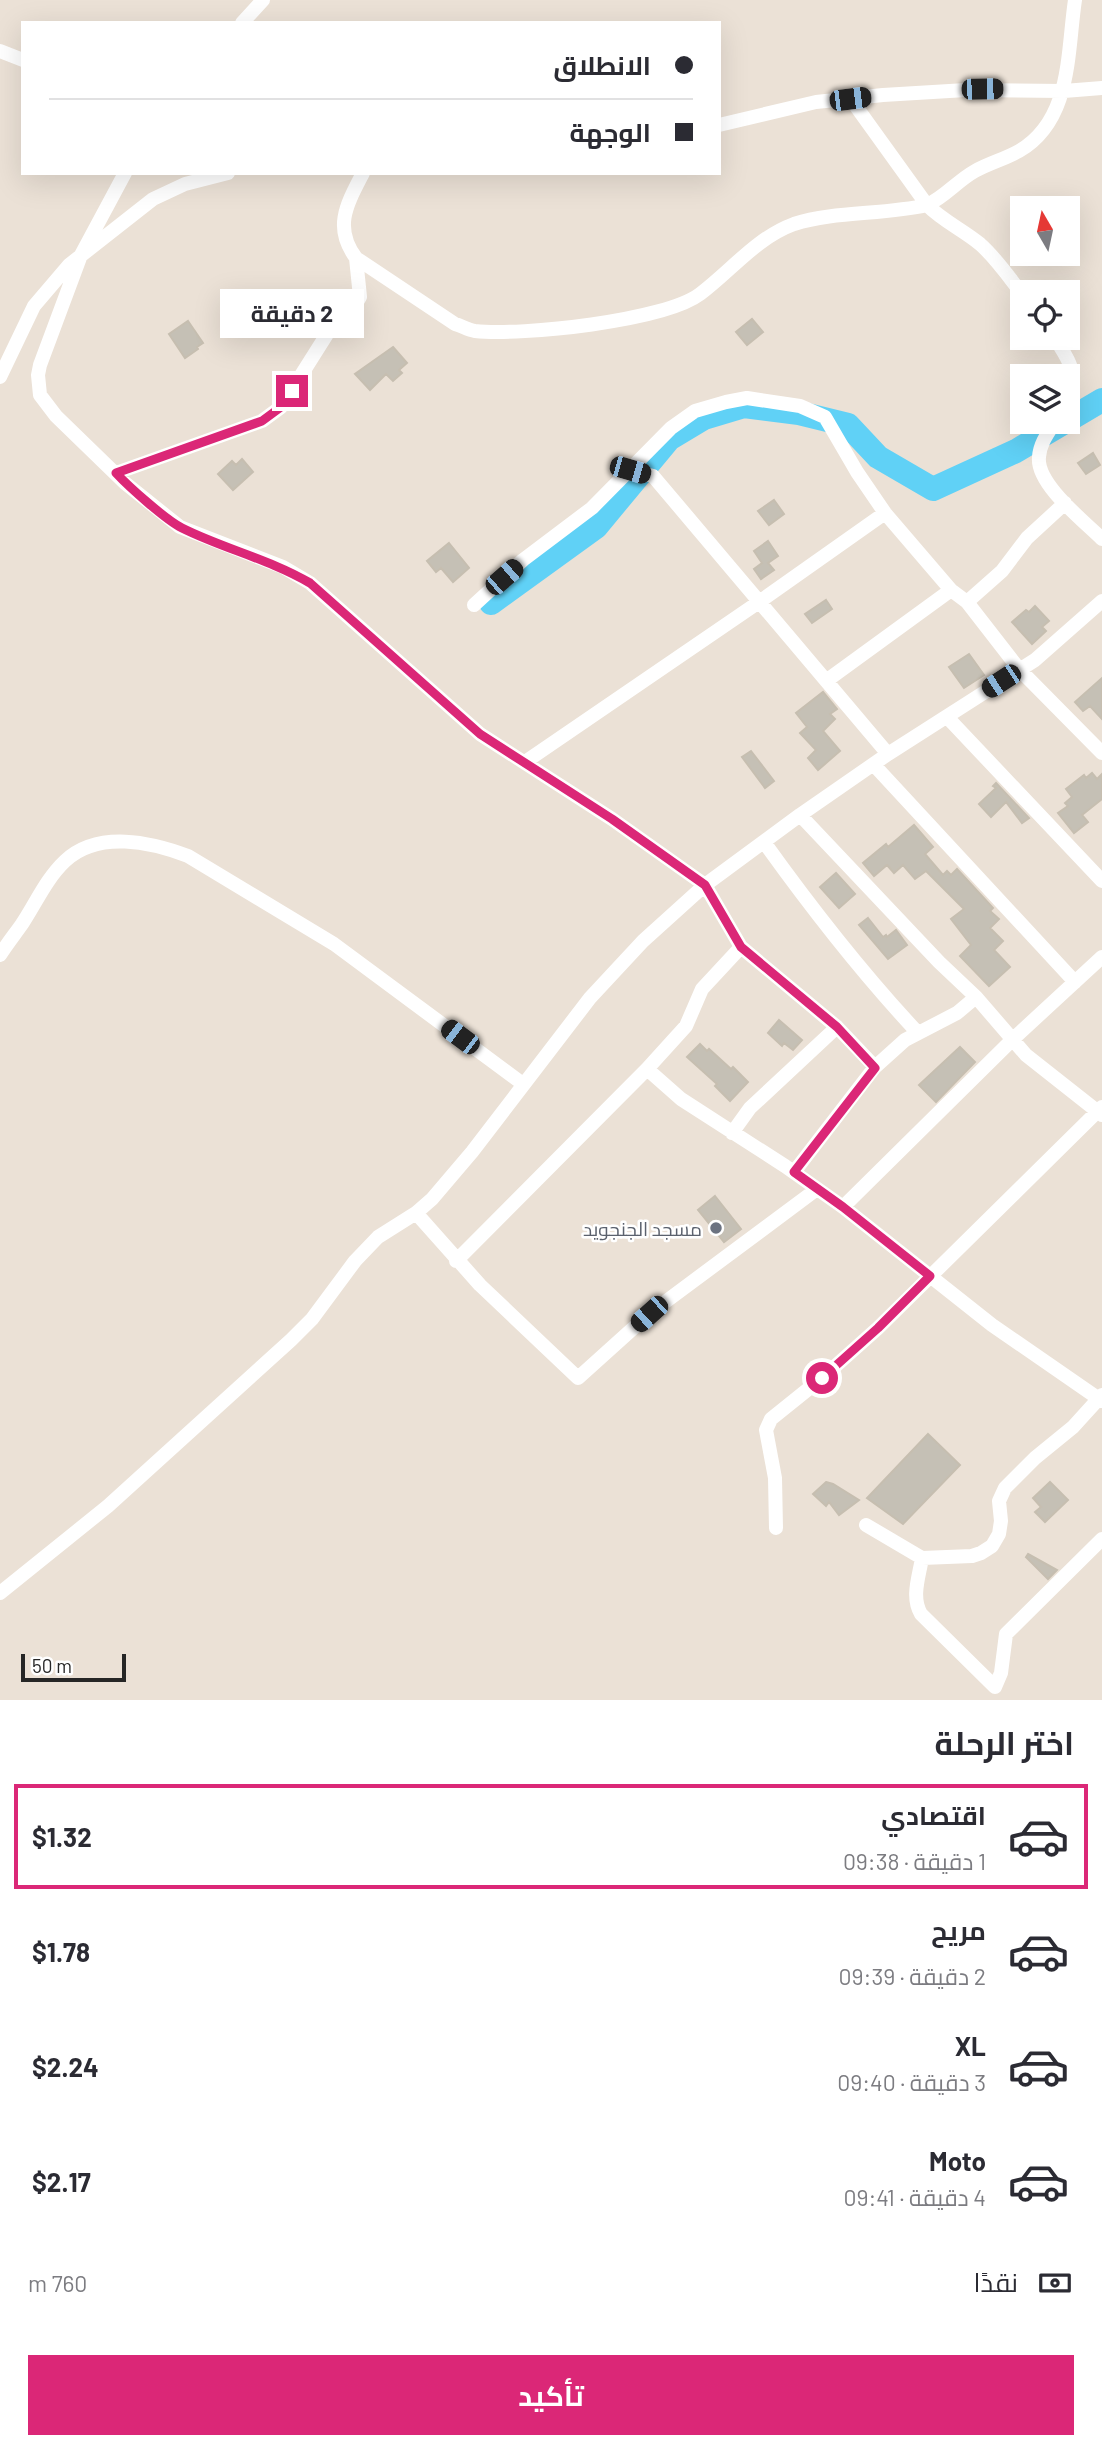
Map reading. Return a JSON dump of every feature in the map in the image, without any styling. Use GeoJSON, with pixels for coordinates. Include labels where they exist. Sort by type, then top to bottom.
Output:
{"type":"FeatureCollection","features":[{"type":"Feature","properties":{"kind":"street"},"geometry":{"type":"LineString","coordinates":[[244,21],[263,0]]}},
{"type":"Feature","properties":{"kind":"street"},"geometry":{"type":"LineString","coordinates":[[362,175],[342,223],[346,245],[356,258],[440,316],[473,331],[553,328],[639,317],[670,309],[699,295],[748,251],[771,235],[796,224],[927,205],[939,200],[976,170],[1018,152],[1033,141],[1055,114],[1063,91],[1075,0]]}},
{"type":"Feature","properties":{"kind":"street"},"geometry":{"type":"LineString","coordinates":[[0,51],[21,59]]}},
{"type":"Feature","properties":{"kind":"street"},"geometry":{"type":"LineString","coordinates":[[721,125],[816,102],[956,90],[1102,89]]}},
{"type":"Feature","properties":{"kind":"street"},"geometry":{"type":"LineString","coordinates":[[850,99],[927,205],[940,218],[976,241],[993,256],[1011,280]]}},
{"type":"Feature","properties":{"kind":"street"},"geometry":{"type":"LineString","coordinates":[[124,175],[81,255],[40,365],[40,395],[56,416],[125,483],[180,527],[283,567],[310,583],[480,734],[612,819],[705,885],[741,947],[837,1027],[875,1068]]}},
{"type":"Feature","properties":{"kind":"street"},"geometry":{"type":"LineString","coordinates":[[0,377],[34,306],[81,255],[153,199],[186,184],[220,175]]}},
{"type":"Feature","properties":{"kind":"street"},"geometry":{"type":"LineString","coordinates":[[116,473],[262,421],[281,407],[329,331],[354,307],[360,297],[356,258]]}},
{"type":"Feature","properties":{"kind":"street"},"geometry":{"type":"LineString","coordinates":[[474,605],[523,560],[592,508],[671,428],[695,411],[747,398],[800,406],[825,417],[885,513],[951,590],[967,602],[1019,670],[1099,745]]}},
{"type":"Feature","properties":{"kind":"street"},"geometry":{"type":"LineString","coordinates":[[1047,434],[1042,442],[1039,466],[1042,475],[1065,503],[1102,539]]}},
{"type":"Feature","properties":{"kind":"street"},"geometry":{"type":"LineString","coordinates":[[630,470],[653,477],[888,754]]}},
{"type":"Feature","properties":{"kind":"street"},"geometry":{"type":"LineString","coordinates":[[967,602],[1002,571],[1027,538],[1065,503]]}},
{"type":"Feature","properties":{"kind":"street"},"geometry":{"type":"LineString","coordinates":[[525,762],[885,513]]}},
{"type":"Feature","properties":{"kind":"street"},"geometry":{"type":"LineString","coordinates":[[826,681],[951,590]]}},
{"type":"Feature","properties":{"kind":"street"},"geometry":{"type":"LineString","coordinates":[[0,1593],[107,1506],[312,1319],[355,1261],[378,1237],[416,1213],[472,1152],[598,988],[643,941],[705,885],[888,754],[1019,670],[1048,649],[1102,601]]}},
{"type":"Feature","properties":{"kind":"street"},"geometry":{"type":"LineString","coordinates":[[947,717],[1102,881]]}},
{"type":"Feature","properties":{"kind":"street"},"geometry":{"type":"LineString","coordinates":[[874,765],[1075,982]]}},
{"type":"Feature","properties":{"kind":"street"},"geometry":{"type":"LineString","coordinates":[[776,1528],[775,1478],[767,1425],[771,1419],[878,1328],[1100,1111],[1026,1055],[976,997],[930,954],[800,815]]}},
{"type":"Feature","properties":{"kind":"street"},"geometry":{"type":"LineString","coordinates":[[0,955],[24,922],[38,895],[65,861],[100,844],[124,841],[148,843],[188,856],[334,944],[523,1084]]}},
{"type":"Feature","properties":{"kind":"street"},"geometry":{"type":"LineString","coordinates":[[764,842],[813,910],[878,991],[918,1033]]}},
{"type":"Feature","properties":{"kind":"street"},"geometry":{"type":"LineString","coordinates":[[456,1261],[647,1069],[686,1026],[702,989],[741,947]]}},
{"type":"Feature","properties":{"kind":"street"},"geometry":{"type":"LineString","coordinates":[[843,1207],[1013,1039],[1102,957]]}},
{"type":"Feature","properties":{"kind":"street"},"geometry":{"type":"LineString","coordinates":[[794,1172],[875,1068],[897,1046],[957,1013],[976,997]]}},
{"type":"Feature","properties":{"kind":"street"},"geometry":{"type":"LineString","coordinates":[[732,1133],[750,1108],[837,1027]]}},
{"type":"Feature","properties":{"kind":"street"},"geometry":{"type":"LineString","coordinates":[[647,1069],[681,1099],[843,1207],[992,1325],[1101,1398],[1005,1488],[999,1501],[999,1534],[992,1546],[972,1556],[922,1558],[866,1525]]}},
{"type":"Feature","properties":{"kind":"street"},"geometry":{"type":"LineString","coordinates":[[416,1213],[456,1261],[578,1378],[649,1314],[817,1189]]}},
{"type":"Feature","properties":{"kind":"street"},"geometry":{"type":"LineString","coordinates":[[922,1558],[915,1596],[920,1614],[995,1687],[1001,1673],[1006,1634],[1102,1539]]}},
{"type":"Feature","properties":{"kind":"building"},"geometry":{"type":"Polygon","coordinates":[[[752,319],[763,332],[747,345],[736,332],[752,319]]]}},
{"type":"Feature","properties":{"kind":"building"},"geometry":{"type":"Polygon","coordinates":[[[188,321],[203,343],[185,358],[169,334],[188,321]]]}},
{"type":"Feature","properties":{"kind":"building"},"geometry":{"type":"Polygon","coordinates":[[[393,347],[407,363],[399,370],[402,373],[393,381],[386,374],[370,390],[355,374],[393,347]]]}},
{"type":"Feature","properties":{"kind":"building"},"geometry":{"type":"Polygon","coordinates":[[[1093,453],[1100,465],[1086,474],[1078,463],[1093,453]]]}},
{"type":"Feature","properties":{"kind":"building"},"geometry":{"type":"Polygon","coordinates":[[[242,459],[253,472],[233,490],[218,474],[232,461],[236,465],[242,459]]]}},
{"type":"Feature","properties":{"kind":"building"},"geometry":{"type":"Polygon","coordinates":[[[774,500],[784,514],[769,525],[758,511],[774,500]]]}},
{"type":"Feature","properties":{"kind":"building"},"geometry":{"type":"Polygon","coordinates":[[[768,541],[778,556],[768,563],[774,570],[761,579],[754,569],[762,563],[754,551],[768,541]]]}},
{"type":"Feature","properties":{"kind":"building"},"geometry":{"type":"Polygon","coordinates":[[[449,543],[469,568],[453,582],[441,568],[436,572],[427,561],[449,543]]]}},
{"type":"Feature","properties":{"kind":"building"},"geometry":{"type":"Polygon","coordinates":[[[826,600],[832,609],[812,623],[805,614],[826,600]]]}},
{"type":"Feature","properties":{"kind":"building"},"geometry":{"type":"Polygon","coordinates":[[[1035,606],[1049,621],[1042,627],[1046,631],[1032,644],[1012,622],[1035,606]]]}},
{"type":"Feature","properties":{"kind":"building"},"geometry":{"type":"Polygon","coordinates":[[[969,654],[984,675],[964,688],[949,667],[969,654]]]}},
{"type":"Feature","properties":{"kind":"building"},"geometry":{"type":"Polygon","coordinates":[[[1102,678],[1102,719],[1090,706],[1083,711],[1075,702],[1102,678]]]}},
{"type":"Feature","properties":{"kind":"building"},"geometry":{"type":"Polygon","coordinates":[[[823,692],[837,709],[830,714],[835,719],[823,731],[840,751],[818,770],[808,758],[816,750],[800,733],[807,727],[796,713],[823,692]]]}},
{"type":"Feature","properties":{"kind":"building"},"geometry":{"type":"Polygon","coordinates":[[[751,751],[774,781],[765,788],[742,757],[751,751]]]}},
{"type":"Feature","properties":{"kind":"building"},"geometry":{"type":"Polygon","coordinates":[[[1092,773],[1097,779],[1102,774],[1102,799],[1082,815],[1088,822],[1074,833],[1058,813],[1068,806],[1065,803],[1072,797],[1066,789],[1084,775],[1086,778],[1092,773]]]}},
{"type":"Feature","properties":{"kind":"building"},"geometry":{"type":"Polygon","coordinates":[[[996,783],[1029,818],[1022,823],[1006,802],[991,817],[979,804],[996,788],[993,786],[996,783]]]}},
{"type":"Feature","properties":{"kind":"building"},"geometry":{"type":"Polygon","coordinates":[[[914,825],[933,847],[925,854],[943,875],[947,871],[951,875],[957,869],[993,908],[990,911],[999,919],[990,928],[1003,941],[994,950],[1010,967],[989,986],[960,956],[971,945],[951,919],[964,909],[926,871],[915,879],[903,865],[894,873],[887,865],[874,876],[863,863],[886,844],[888,847],[914,825]]]}},
{"type":"Feature","properties":{"kind":"building"},"geometry":{"type":"Polygon","coordinates":[[[836,873],[855,894],[839,908],[820,887],[836,873]]]}},
{"type":"Feature","properties":{"kind":"building"},"geometry":{"type":"Polygon","coordinates":[[[868,918],[883,937],[896,930],[907,945],[888,959],[859,925],[868,918]]]}},
{"type":"Feature","properties":{"kind":"building"},"geometry":{"type":"Polygon","coordinates":[[[779,1020],[802,1040],[793,1050],[784,1043],[782,1046],[768,1033],[779,1020]]]}},
{"type":"Feature","properties":{"kind":"building"},"geometry":{"type":"Polygon","coordinates":[[[700,1044],[731,1069],[733,1067],[748,1082],[730,1101],[715,1086],[717,1084],[687,1057],[700,1044]]]}},
{"type":"Feature","properties":{"kind":"building"},"geometry":{"type":"Polygon","coordinates":[[[960,1047],[975,1062],[936,1102],[919,1085],[960,1047]]]}},
{"type":"Feature","properties":{"kind":"building"},"geometry":{"type":"Polygon","coordinates":[[[715,1196],[741,1229],[724,1242],[698,1210],[715,1196]]]}},
{"type":"Feature","properties":{"kind":"building"},"geometry":{"type":"Polygon","coordinates":[[[928,1434],[960,1465],[903,1524],[867,1498],[928,1434]]]}},
{"type":"Feature","properties":{"kind":"building"},"geometry":{"type":"Polygon","coordinates":[[[826,1482],[859,1500],[839,1515],[829,1502],[826,1506],[813,1494],[826,1482]]]}},
{"type":"Feature","properties":{"kind":"building"},"geometry":{"type":"Polygon","coordinates":[[[1050,1482],[1068,1500],[1045,1522],[1035,1512],[1041,1507],[1033,1498],[1050,1482]]]}},
{"type":"Feature","properties":{"kind":"building"},"geometry":{"type":"Polygon","coordinates":[[[1028,1554],[1057,1570],[1048,1579],[1026,1557],[1028,1554]]]}},
{"type":"Feature","properties":{"kind":"waterway"},"geometry":{"type":"LineString","coordinates":[[491,603],[596,527],[669,439],[704,418],[744,406],[799,413],[848,425],[878,457],[933,489],[1016,451],[1102,400]]}},
{"type":"Feature","properties":{"kind":"place","name":"مسجد الجنجويد"},"geometry":{"type":"Point","coordinates":[716,1228]}},
{"type":"Feature","properties":{"kind":"route"},"geometry":{"type":"LineString","coordinates":[[292,391],[281,407],[262,421],[116,473],[180,527],[283,567],[310,583],[480,734],[612,819],[705,885],[741,947],[837,1027],[875,1068],[794,1172],[930,1276],[878,1328],[822,1378]]}}]}
